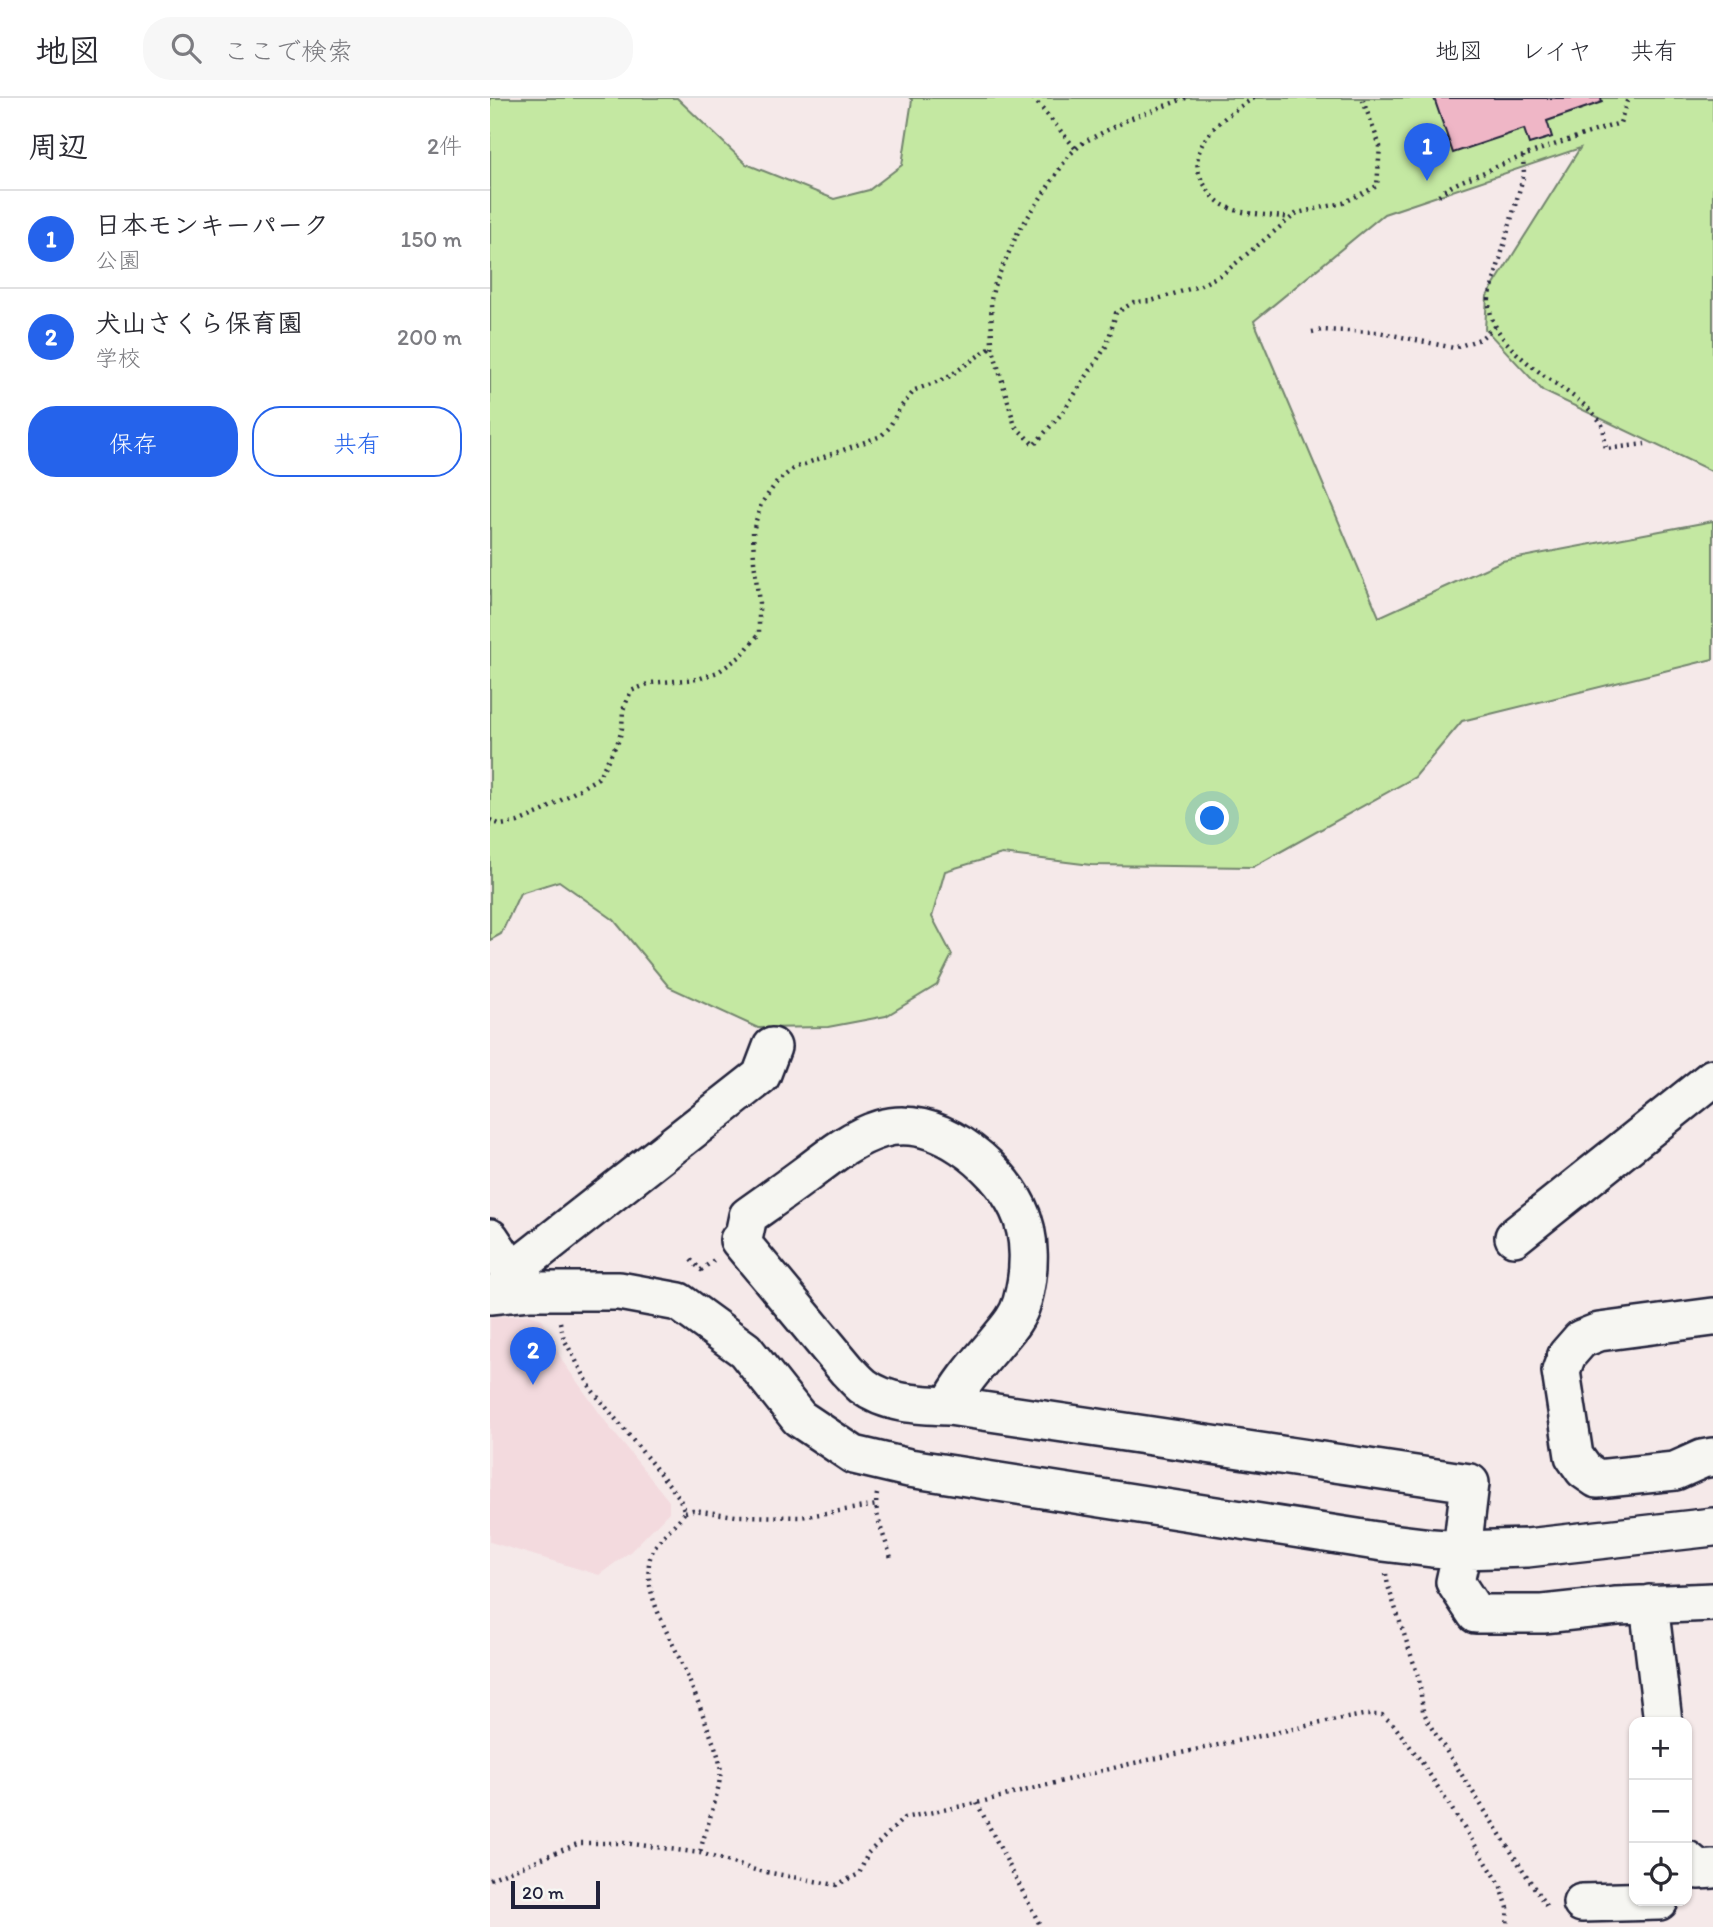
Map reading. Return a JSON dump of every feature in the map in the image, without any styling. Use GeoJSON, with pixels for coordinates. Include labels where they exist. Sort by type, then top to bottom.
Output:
{"type":"FeatureCollection","features":[{"type":"Feature","properties":{"kind":"street"},"geometry":{"type":"LineString","coordinates":[[503,1287],[761,1076],[772,1048]]}},
{"type":"Feature","properties":{"kind":"street"},"geometry":{"type":"LineString","coordinates":[[1514,1237],[1713,1078]]}},
{"type":"Feature","properties":{"kind":"street"},"geometry":{"type":"LineString","coordinates":[[949,1406],[959,1387],[1016,1318],[1028,1275],[1028,1250],[1023,1223],[1019,1209],[1004,1186],[973,1152],[924,1128],[883,1128],[859,1138],[832,1155],[748,1216],[744,1235],[739,1240],[863,1386],[891,1399],[913,1404],[949,1406],[1470,1483],[1447,1549],[1455,1582],[1476,1614],[1543,1614],[1617,1606],[1713,1602]]}},
{"type":"Feature","properties":{"kind":"street"},"geometry":{"type":"LineString","coordinates":[[490,1238],[500,1253],[503,1287]]}},
{"type":"Feature","properties":{"kind":"street"},"geometry":{"type":"LineString","coordinates":[[503,1287],[551,1291],[619,1291],[679,1302],[745,1349],[799,1418],[854,1455],[909,1468],[1382,1542],[1447,1549],[1527,1549],[1713,1527]]}},
{"type":"Feature","properties":{"kind":"street"},"geometry":{"type":"LineString","coordinates":[[1713,1317],[1599,1332],[1581,1339],[1567,1355],[1561,1371],[1574,1456],[1584,1470],[1597,1479],[1675,1471],[1713,1457]]}},
{"type":"Feature","properties":{"kind":"street"},"geometry":{"type":"LineString","coordinates":[[1649,1604],[1662,1717]]}},
{"type":"Feature","properties":{"kind":"street"},"geometry":{"type":"LineString","coordinates":[[1692,1864],[1699,1870],[1713,1869]]}},
{"type":"Feature","properties":{"kind":"street"},"geometry":{"type":"LineString","coordinates":[[1567,1909],[1629,1904]]}},
{"type":"Feature","properties":{"kind":"path"},"geometry":{"type":"LineString","coordinates":[[1033,98],[1076,149]]}},
{"type":"Feature","properties":{"kind":"path"},"geometry":{"type":"LineString","coordinates":[[1186,98],[1129,119],[1084,142],[1069,155],[1018,232],[994,286],[991,300],[992,346],[1015,426],[1034,445],[1063,412],[1107,345],[1116,313],[1134,302],[1151,301],[1199,286],[1224,273],[1297,213],[1343,203],[1377,186],[1380,146],[1362,98]]}},
{"type":"Feature","properties":{"kind":"path"},"geometry":{"type":"LineString","coordinates":[[1254,98],[1213,128],[1204,141],[1198,167],[1202,182],[1221,204],[1234,210],[1291,218]]}},
{"type":"Feature","properties":{"kind":"path"},"geometry":{"type":"LineString","coordinates":[[1439,195],[1447,188],[1523,156],[1620,123],[1628,98]]}},
{"type":"Feature","properties":{"kind":"path"},"geometry":{"type":"LineString","coordinates":[[1523,156],[1524,174],[1489,298],[1489,309],[1496,326],[1513,351],[1588,408],[1602,424],[1606,449],[1645,444]]}},
{"type":"Feature","properties":{"kind":"path"},"geometry":{"type":"LineString","coordinates":[[1312,332],[1378,332],[1454,348],[1480,339],[1496,326]]}},
{"type":"Feature","properties":{"kind":"path"},"geometry":{"type":"LineString","coordinates":[[490,820],[502,825],[518,822],[543,811],[598,778],[619,740],[623,710],[631,691],[650,682],[708,676],[741,656],[758,634],[759,603],[753,531],[761,504],[777,482],[794,468],[881,436],[890,428],[899,409],[915,390],[947,378],[992,346]]}},
{"type":"Feature","properties":{"kind":"path"},"geometry":{"type":"LineString","coordinates":[[551,1291],[564,1339],[592,1390],[679,1497],[685,1512]]}},
{"type":"Feature","properties":{"kind":"path"},"geometry":{"type":"LineString","coordinates":[[886,1462],[876,1499],[878,1518],[891,1558]]}},
{"type":"Feature","properties":{"kind":"path"},"geometry":{"type":"LineString","coordinates":[[700,1853],[721,1781],[721,1766],[699,1701],[652,1597],[648,1575],[651,1556],[659,1540],[685,1512],[693,1510],[736,1517],[801,1517],[877,1505]]}},
{"type":"Feature","properties":{"kind":"path"},"geometry":{"type":"LineString","coordinates":[[1382,1542],[1388,1586],[1419,1679],[1423,1711],[1427,1719],[1567,1909]]}},
{"type":"Feature","properties":{"kind":"path"},"geometry":{"type":"LineString","coordinates":[[490,1879],[580,1843],[625,1843],[700,1853],[755,1870],[836,1885],[859,1874],[868,1853],[904,1818],[978,1803],[1125,1765],[1311,1725],[1363,1715],[1382,1715],[1393,1724],[1421,1761],[1500,1884],[1508,1908],[1507,1927]]}},
{"type":"Feature","properties":{"kind":"path"},"geometry":{"type":"LineString","coordinates":[[978,1803],[1041,1927]]}},
{"type":"Feature","properties":{"kind":"shaded area"},"geometry":{"type":"Polygon","coordinates":[[[529,1315],[542,1319],[563,1362],[611,1429],[669,1501],[669,1512],[631,1551],[599,1575],[490,1542],[490,1317],[529,1315]]]}},
{"type":"Feature","properties":{"kind":"green space"},"geometry":{"type":"Polygon","coordinates":[[[490,98],[677,98],[746,164],[834,199],[869,190],[902,165],[912,100],[910,98],[1713,98],[1713,472],[1543,391],[1485,329],[1487,296],[1580,148],[1384,214],[1254,321],[1379,617],[1502,561],[1713,521],[1713,659],[1462,721],[1415,777],[1253,867],[1091,865],[1002,854],[945,871],[932,917],[952,955],[937,985],[886,1016],[828,1027],[758,1028],[669,987],[614,920],[559,881],[520,893],[501,934],[490,940],[490,98]]]}},
{"type":"Feature","properties":{"kind":"building"},"geometry":{"type":"Polygon","coordinates":[[[1434,98],[1601,98],[1602,102],[1547,121],[1552,137],[1529,144],[1524,129],[1453,153],[1434,98]]]}},
{"type":"Feature","properties":{"kind":"place","name":"日本モンキーパーク"},"geometry":{"type":"Point","coordinates":[1427,181]}},
{"type":"Feature","properties":{"kind":"place","name":"犬山さくら保育園"},"geometry":{"type":"Point","coordinates":[533,1385]}}]}
